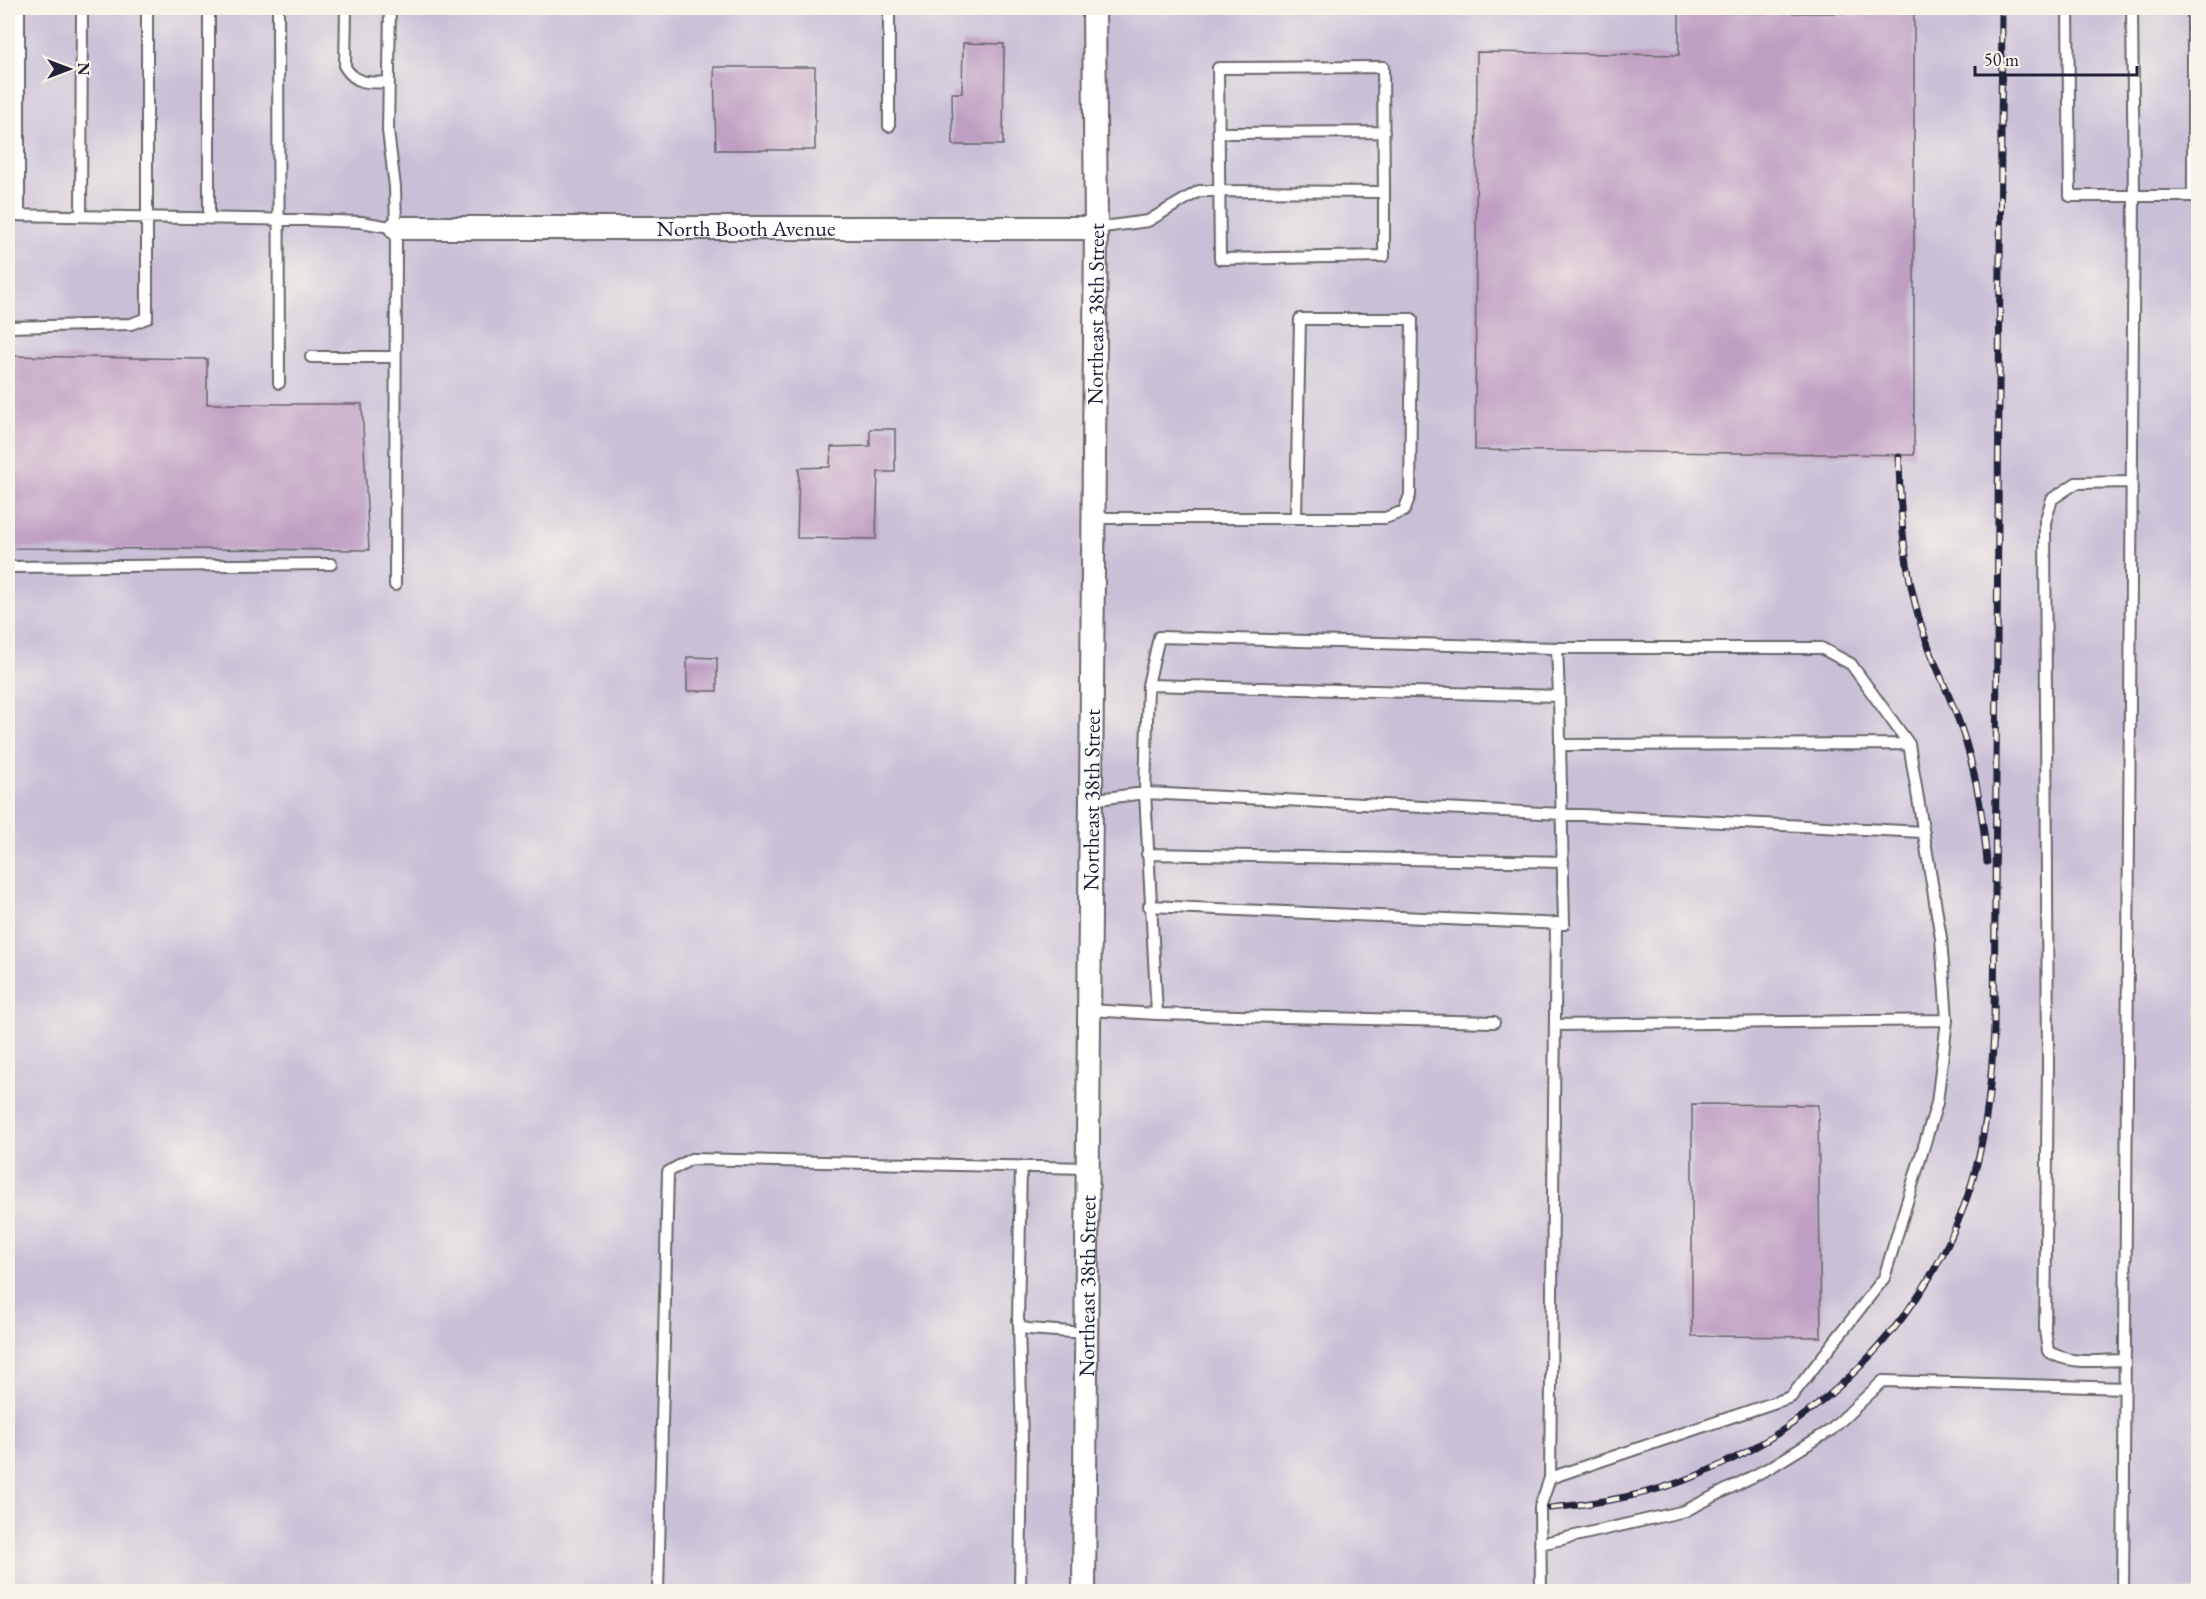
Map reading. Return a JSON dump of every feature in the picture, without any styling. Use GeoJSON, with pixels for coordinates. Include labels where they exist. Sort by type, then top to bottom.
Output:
{"type":"FeatureCollection","features":[{"type":"Feature","properties":{"kind":"street","name":"Northeast 38th Street"},"geometry":{"type":"LineString","coordinates":[[1084,1592],[1096,228],[1094,8]]}},
{"type":"Feature","properties":{"kind":"street","name":"North Booth Avenue"},"geometry":{"type":"LineString","coordinates":[[396,228],[1096,228]]}},
{"type":"Feature","properties":{"kind":"lane"},"geometry":{"type":"LineString","coordinates":[[19,8],[13,215],[280,219],[361,222],[396,228]]}},
{"type":"Feature","properties":{"kind":"lane"},"geometry":{"type":"LineString","coordinates":[[81,216],[82,8]]}},
{"type":"Feature","properties":{"kind":"lane"},"geometry":{"type":"LineString","coordinates":[[8,327],[131,324],[147,318],[147,8]]}},
{"type":"Feature","properties":{"kind":"lane"},"geometry":{"type":"LineString","coordinates":[[209,8],[209,218]]}},
{"type":"Feature","properties":{"kind":"lane"},"geometry":{"type":"LineString","coordinates":[[278,8],[279,383]]}},
{"type":"Feature","properties":{"kind":"lane"},"geometry":{"type":"LineString","coordinates":[[346,8],[345,67],[349,74],[364,83],[389,82]]}},
{"type":"Feature","properties":{"kind":"lane"},"geometry":{"type":"LineString","coordinates":[[390,8],[388,131],[395,187],[396,228],[395,585]]}},
{"type":"Feature","properties":{"kind":"lane"},"geometry":{"type":"LineString","coordinates":[[889,8],[889,126]]}},
{"type":"Feature","properties":{"kind":"lane"},"geometry":{"type":"LineString","coordinates":[[2068,8],[2070,196],[2196,196],[2193,8]]}},
{"type":"Feature","properties":{"kind":"lane"},"geometry":{"type":"LineString","coordinates":[[2123,1592],[2134,196],[2132,8]]}},
{"type":"Feature","properties":{"kind":"lane"},"geometry":{"type":"LineString","coordinates":[[1383,67],[1384,132],[1384,256],[1220,259],[1218,68],[1383,67]]}},
{"type":"Feature","properties":{"kind":"lane"},"geometry":{"type":"LineString","coordinates":[[1219,133],[1384,132]]}},
{"type":"Feature","properties":{"kind":"lane"},"geometry":{"type":"LineString","coordinates":[[1096,228],[1148,221],[1199,191],[1384,192]]}},
{"type":"Feature","properties":{"kind":"lane"},"geometry":{"type":"LineString","coordinates":[[1093,518],[1296,518],[1385,518],[1404,511],[1410,495],[1412,319],[1300,319],[1296,518]]}},
{"type":"Feature","properties":{"kind":"lane"},"geometry":{"type":"LineString","coordinates":[[311,357],[395,357]]}},
{"type":"Feature","properties":{"kind":"lane"},"geometry":{"type":"LineString","coordinates":[[2125,1360],[2079,1361],[2057,1357],[2048,1351],[2045,1330],[2048,1066],[2045,522],[2052,500],[2076,483],[2132,482]]}},
{"type":"Feature","properties":{"kind":"lane"},"geometry":{"type":"LineString","coordinates":[[8,567],[332,564]]}},
{"type":"Feature","properties":{"kind":"lane"},"geometry":{"type":"LineString","coordinates":[[1156,1014],[1145,794],[1148,685],[1159,637],[1557,648],[1821,648],[1851,664],[1909,744],[1941,938],[1947,1020],[1937,1103],[1884,1278],[1791,1396],[1550,1478]]}},
{"type":"Feature","properties":{"kind":"lane"},"geometry":{"type":"LineString","coordinates":[[1149,906],[1564,924],[1557,648]]}},
{"type":"Feature","properties":{"kind":"lane"},"geometry":{"type":"LineString","coordinates":[[1148,685],[1559,696]]}},
{"type":"Feature","properties":{"kind":"lane"},"geometry":{"type":"LineString","coordinates":[[1560,745],[1909,744]]}},
{"type":"Feature","properties":{"kind":"lane"},"geometry":{"type":"LineString","coordinates":[[1090,800],[1145,794],[1923,832]]}},
{"type":"Feature","properties":{"kind":"lane"},"geometry":{"type":"LineString","coordinates":[[1147,854],[1563,862]]}},
{"type":"Feature","properties":{"kind":"lane"},"geometry":{"type":"LineString","coordinates":[[1541,1592],[1540,1507],[1550,1478],[1556,923]]}},
{"type":"Feature","properties":{"kind":"lane"},"geometry":{"type":"LineString","coordinates":[[1089,1010],[1156,1014],[1494,1022]]}},
{"type":"Feature","properties":{"kind":"lane"},"geometry":{"type":"LineString","coordinates":[[1555,1025],[1947,1020]]}},
{"type":"Feature","properties":{"kind":"lane"},"geometry":{"type":"LineString","coordinates":[[658,1592],[668,1172],[691,1160],[1088,1168]]}},
{"type":"Feature","properties":{"kind":"lane"},"geometry":{"type":"LineString","coordinates":[[1020,1592],[1021,1166]]}},
{"type":"Feature","properties":{"kind":"lane"},"geometry":{"type":"LineString","coordinates":[[1019,1323],[1028,1329],[1086,1333]]}},
{"type":"Feature","properties":{"kind":"lane"},"geometry":{"type":"LineString","coordinates":[[1540,1544],[1685,1511],[1771,1467],[1831,1430],[1883,1381],[2125,1388]]}},
{"type":"Feature","properties":{"kind":"shaded area"},"geometry":{"type":"Polygon","coordinates":[[[8,8],[2198,8],[2198,1591],[8,1591],[8,8]]]}},
{"type":"Feature","properties":{"kind":"building"},"geometry":{"type":"Polygon","coordinates":[[[1679,8],[1719,8],[1719,13],[1914,13],[1914,455],[1475,450],[1477,52],[1679,55],[1679,8]]]}},
{"type":"Feature","properties":{"kind":"building"},"geometry":{"type":"Polygon","coordinates":[[[963,43],[1004,44],[1003,145],[953,145],[952,93],[962,93],[963,43]]]}},
{"type":"Feature","properties":{"kind":"building"},"geometry":{"type":"Polygon","coordinates":[[[714,67],[815,67],[815,150],[716,150],[714,67]]]}},
{"type":"Feature","properties":{"kind":"building"},"geometry":{"type":"Polygon","coordinates":[[[8,356],[207,359],[207,404],[362,404],[369,550],[8,548],[8,356]]]}},
{"type":"Feature","properties":{"kind":"building"},"geometry":{"type":"Polygon","coordinates":[[[870,429],[895,429],[895,472],[878,472],[876,539],[797,538],[799,468],[830,467],[831,447],[870,446],[870,429]]]}},
{"type":"Feature","properties":{"kind":"building"},"geometry":{"type":"Polygon","coordinates":[[[687,657],[717,658],[717,691],[687,691],[687,657]]]}},
{"type":"Feature","properties":{"kind":"building"},"geometry":{"type":"Polygon","coordinates":[[[1692,1104],[1818,1105],[1821,1337],[1692,1336],[1692,1104]]]}},
{"type":"Feature","properties":{"kind":"railway"},"geometry":{"type":"LineString","coordinates":[[1550,1508],[1624,1497],[1696,1476],[1745,1453],[1791,1424],[1834,1391],[1873,1353],[1908,1311],[1937,1265],[1960,1216],[1977,1164],[1989,1097],[1994,1029],[2002,8]]}},
{"type":"Feature","properties":{"kind":"railway"},"geometry":{"type":"LineString","coordinates":[[1899,457],[1902,521],[1915,604],[1969,754],[1981,808],[1987,862]]}}]}
